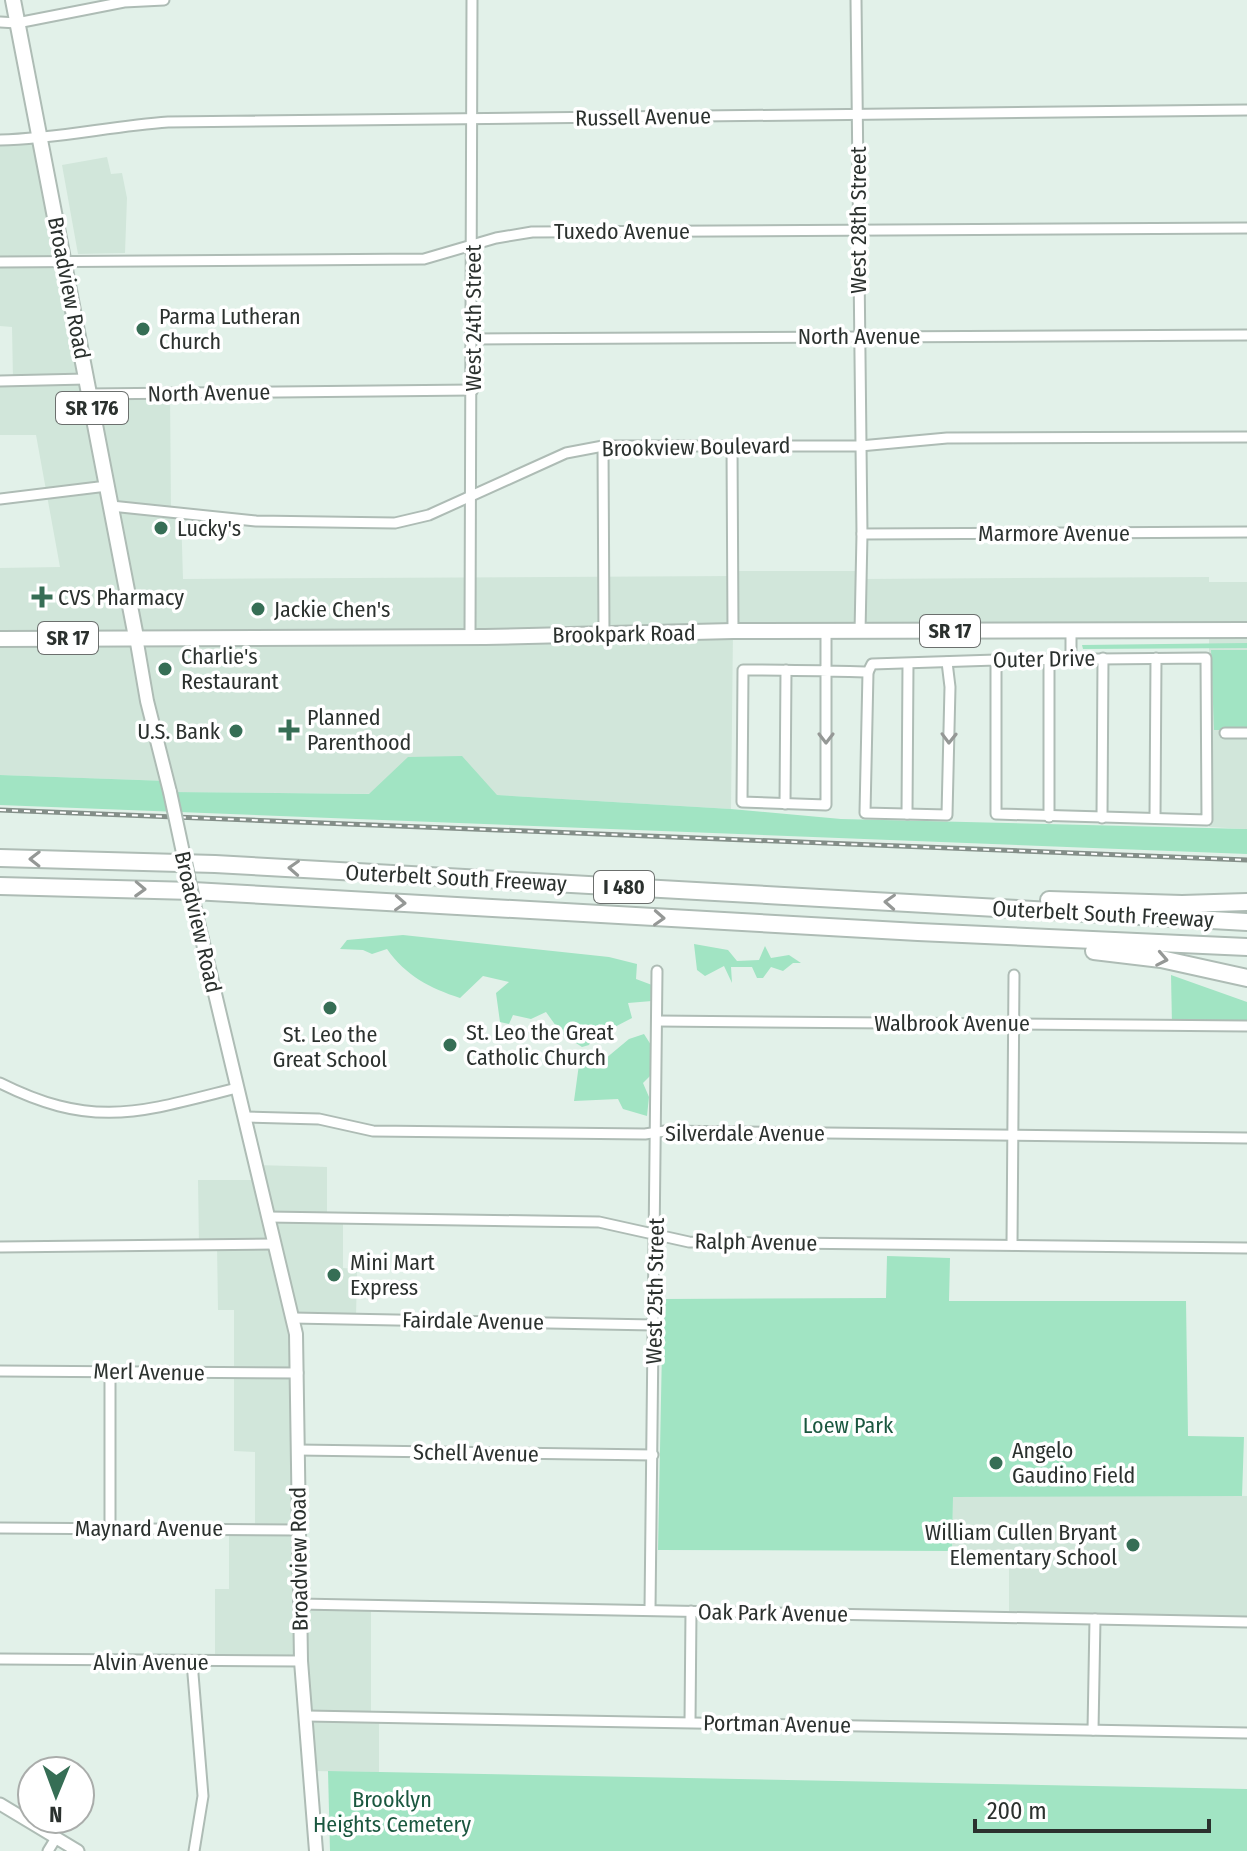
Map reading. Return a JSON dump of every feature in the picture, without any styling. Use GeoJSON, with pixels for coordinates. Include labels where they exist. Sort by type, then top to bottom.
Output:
{"type":"FeatureCollection","features":[{"type":"Feature","properties":{"kind":"highway","name":"Outerbelt South Freeway"},"geometry":{"type":"LineString","coordinates":[[0,858],[215,864],[1247,922]]}},
{"type":"Feature","properties":{"kind":"highway","name":"Outerbelt South Freeway"},"geometry":{"type":"LineString","coordinates":[[2,886],[212,892],[918,932],[1247,947]]}},
{"type":"Feature","properties":{"kind":"highway"},"geometry":{"type":"LineString","coordinates":[[926,904],[993,900],[1182,904],[1247,902]]}},
{"type":"Feature","properties":{"kind":"highway"},"geometry":{"type":"LineString","coordinates":[[918,932],[980,944],[1135,955],[1247,978]]}},
{"type":"Feature","properties":{"kind":"main road","name":"Broadview Road"},"geometry":{"type":"LineString","coordinates":[[13,0],[147,701],[293,1318],[298,1373],[301,1661],[316,1851]]}},
{"type":"Feature","properties":{"kind":"main road","name":"Brookpark Road"},"geometry":{"type":"LineString","coordinates":[[0,639],[470,637],[733,631],[1247,630]]}},
{"type":"Feature","properties":{"kind":"street"},"geometry":{"type":"LineString","coordinates":[[0,22],[17,23],[124,2],[164,0]]}},
{"type":"Feature","properties":{"kind":"street","name":"West 24th Street"},"geometry":{"type":"LineString","coordinates":[[470,637],[472,0]]}},
{"type":"Feature","properties":{"kind":"street","name":"West 28th Street"},"geometry":{"type":"LineString","coordinates":[[856,0],[862,534],[860,632]]}},
{"type":"Feature","properties":{"kind":"street","name":"Russell Avenue"},"geometry":{"type":"LineString","coordinates":[[0,140],[40,140],[168,122],[1247,110]]}},
{"type":"Feature","properties":{"kind":"street","name":"Tuxedo Avenue"},"geometry":{"type":"LineString","coordinates":[[0,262],[424,259],[473,244],[532,232],[1247,228]]}},
{"type":"Feature","properties":{"kind":"street","name":"North Avenue"},"geometry":{"type":"LineString","coordinates":[[472,339],[1247,335]]}},
{"type":"Feature","properties":{"kind":"street"},"geometry":{"type":"LineString","coordinates":[[0,381],[86,379]]}},
{"type":"Feature","properties":{"kind":"street","name":"North Avenue"},"geometry":{"type":"LineString","coordinates":[[89,394],[473,390]]}},
{"type":"Feature","properties":{"kind":"street","name":"Brookview Boulevard"},"geometry":{"type":"LineString","coordinates":[[111,506],[256,521],[395,523],[429,515],[566,453],[603,446],[860,446],[947,438],[1247,437]]}},
{"type":"Feature","properties":{"kind":"street"},"geometry":{"type":"LineString","coordinates":[[732,445],[733,631]]}},
{"type":"Feature","properties":{"kind":"street"},"geometry":{"type":"LineString","coordinates":[[603,446],[604,635]]}},
{"type":"Feature","properties":{"kind":"street"},"geometry":{"type":"LineString","coordinates":[[0,499],[107,486]]}},
{"type":"Feature","properties":{"kind":"street","name":"Marmore Avenue"},"geometry":{"type":"LineString","coordinates":[[862,534],[1247,532]]}},
{"type":"Feature","properties":{"kind":"street"},"geometry":{"type":"LineString","coordinates":[[786,670],[785,804],[826,805],[826,631]]}},
{"type":"Feature","properties":{"kind":"street"},"geometry":{"type":"LineString","coordinates":[[1071,631],[1071,659]]}},
{"type":"Feature","properties":{"kind":"street"},"geometry":{"type":"LineString","coordinates":[[1102,818],[1103,658]]}},
{"type":"Feature","properties":{"kind":"street"},"geometry":{"type":"LineString","coordinates":[[996,660],[996,814],[1155,818],[1156,658]]}},
{"type":"Feature","properties":{"kind":"street","name":"Outer Drive"},"geometry":{"type":"LineString","coordinates":[[785,804],[742,802],[743,670],[868,672],[872,664],[1206,658],[1207,820],[1155,818]]}},
{"type":"Feature","properties":{"kind":"street"},"geometry":{"type":"LineString","coordinates":[[1049,660],[1049,817]]}},
{"type":"Feature","properties":{"kind":"street"},"geometry":{"type":"LineString","coordinates":[[868,672],[865,813],[947,815],[950,687],[947,662]]}},
{"type":"Feature","properties":{"kind":"street"},"geometry":{"type":"LineString","coordinates":[[907,814],[908,664]]}},
{"type":"Feature","properties":{"kind":"street"},"geometry":{"type":"LineString","coordinates":[[1225,733],[1247,733]]}},
{"type":"Feature","properties":{"kind":"street","name":"West 25th Street"},"geometry":{"type":"LineString","coordinates":[[650,1610],[657,971]]}},
{"type":"Feature","properties":{"kind":"street"},"geometry":{"type":"LineString","coordinates":[[1012,1245],[1014,975]]}},
{"type":"Feature","properties":{"kind":"street","name":"Walbrook Avenue"},"geometry":{"type":"LineString","coordinates":[[657,1021],[1247,1026]]}},
{"type":"Feature","properties":{"kind":"street"},"geometry":{"type":"LineString","coordinates":[[0,1083],[58,1107],[123,1113],[237,1088]]}},
{"type":"Feature","properties":{"kind":"street","name":"Silverdale Avenue"},"geometry":{"type":"LineString","coordinates":[[244,1117],[319,1119],[373,1131],[1012,1133],[1247,1138]]}},
{"type":"Feature","properties":{"kind":"street","name":"Ralph Avenue"},"geometry":{"type":"LineString","coordinates":[[268,1217],[599,1222],[689,1242],[1247,1248]]}},
{"type":"Feature","properties":{"kind":"street"},"geometry":{"type":"LineString","coordinates":[[0,1247],[275,1244]]}},
{"type":"Feature","properties":{"kind":"street","name":"Fairdale Avenue"},"geometry":{"type":"LineString","coordinates":[[293,1318],[654,1325]]}},
{"type":"Feature","properties":{"kind":"street","name":"Merl Avenue"},"geometry":{"type":"LineString","coordinates":[[0,1371],[298,1373]]}},
{"type":"Feature","properties":{"kind":"street"},"geometry":{"type":"LineString","coordinates":[[110,1371],[110,1527]]}},
{"type":"Feature","properties":{"kind":"street","name":"Schell Avenue"},"geometry":{"type":"LineString","coordinates":[[298,1450],[653,1455]]}},
{"type":"Feature","properties":{"kind":"street","name":"Maynard Avenue"},"geometry":{"type":"LineString","coordinates":[[0,1528],[298,1530]]}},
{"type":"Feature","properties":{"kind":"street","name":"Oak Park Avenue"},"geometry":{"type":"LineString","coordinates":[[299,1604],[1247,1622]]}},
{"type":"Feature","properties":{"kind":"street"},"geometry":{"type":"LineString","coordinates":[[690,1722],[691,1611]]}},
{"type":"Feature","properties":{"kind":"street"},"geometry":{"type":"LineString","coordinates":[[1093,1730],[1095,1619]]}},
{"type":"Feature","properties":{"kind":"street","name":"Alvin Avenue"},"geometry":{"type":"LineString","coordinates":[[0,1659],[301,1661]]}},
{"type":"Feature","properties":{"kind":"street"},"geometry":{"type":"LineString","coordinates":[[192,1662],[203,1796],[194,1851]]}},
{"type":"Feature","properties":{"kind":"street","name":"Portman Avenue"},"geometry":{"type":"LineString","coordinates":[[307,1716],[1247,1733]]}},
{"type":"Feature","properties":{"kind":"street"},"geometry":{"type":"LineString","coordinates":[[0,1804],[78,1851]]}},
{"type":"Feature","properties":{"kind":"street"},"geometry":{"type":"LineString","coordinates":[[48,1851],[56,1838]]}},
{"type":"Feature","properties":{"kind":"shaded area"},"geometry":{"type":"Polygon","coordinates":[[[0,140],[40,140],[89,394],[170,393],[171,511],[181,513],[183,579],[732,576],[733,571],[861,571],[862,579],[1209,577],[1209,582],[1247,582],[1247,829],[1209,827],[1209,630],[733,631],[731,809],[496,795],[170,792],[167,781],[0,775],[0,568],[60,567],[36,435],[0,435],[0,381],[13,380],[12,327],[0,326],[0,140]]]}},
{"type":"Feature","properties":{"kind":"shaded area"},"geometry":{"type":"Polygon","coordinates":[[[107,157],[111,174],[122,173],[127,198],[125,253],[78,254],[62,165],[107,157]]]}},
{"type":"Feature","properties":{"kind":"shaded area"},"geometry":{"type":"Polygon","coordinates":[[[256,1165],[327,1167],[327,1217],[343,1218],[343,1268],[357,1269],[356,1319],[294,1318],[299,1604],[371,1605],[371,1717],[379,1717],[379,1772],[311,1771],[301,1661],[215,1662],[215,1589],[229,1589],[229,1529],[255,1529],[255,1452],[234,1451],[234,1310],[218,1310],[217,1245],[199,1245],[198,1180],[259,1180],[256,1165]]]}},
{"type":"Feature","properties":{"kind":"shaded area"},"geometry":{"type":"Polygon","coordinates":[[[1247,1496],[1247,1622],[1009,1618],[1009,1550],[952,1551],[953,1497],[1247,1496]]]}},
{"type":"Feature","properties":{"kind":"green space"},"geometry":{"type":"Polygon","coordinates":[[[1247,643],[1247,648],[1083,649],[1082,645],[1247,643]]]}},
{"type":"Feature","properties":{"kind":"green space"},"geometry":{"type":"Polygon","coordinates":[[[1211,650],[1247,650],[1247,730],[1214,730],[1211,650]]]}},
{"type":"Feature","properties":{"kind":"green space"},"geometry":{"type":"Polygon","coordinates":[[[462,756],[497,795],[841,819],[1247,829],[1247,854],[0,805],[0,775],[167,781],[170,792],[369,794],[408,757],[462,756]]]}},
{"type":"Feature","properties":{"kind":"green space"},"geometry":{"type":"Polygon","coordinates":[[[403,935],[609,957],[637,964],[636,979],[652,985],[652,1001],[628,1003],[632,1018],[607,1031],[599,1024],[589,1045],[582,1047],[561,1033],[546,1012],[531,1019],[513,1015],[509,1024],[500,1022],[496,993],[509,982],[483,976],[460,998],[419,980],[402,967],[387,949],[372,954],[363,950],[340,949],[347,940],[403,935]]]}},
{"type":"Feature","properties":{"kind":"green space"},"geometry":{"type":"Polygon","coordinates":[[[694,944],[728,950],[737,961],[759,960],[765,946],[771,958],[789,955],[801,963],[793,963],[783,971],[771,967],[763,978],[757,978],[752,967],[731,967],[732,983],[724,966],[705,976],[697,970],[694,944]]]}},
{"type":"Feature","properties":{"kind":"green space"},"geometry":{"type":"Polygon","coordinates":[[[1171,975],[1247,1002],[1247,1026],[1172,1025],[1171,975]]]}},
{"type":"Feature","properties":{"kind":"green space"},"geometry":{"type":"Polygon","coordinates":[[[644,1034],[651,1045],[651,1075],[643,1083],[649,1097],[647,1116],[623,1109],[618,1099],[574,1101],[580,1057],[594,1053],[599,1064],[629,1039],[644,1034]]]}},
{"type":"Feature","properties":{"kind":"green space","name":"Loew Park"},"geometry":{"type":"Polygon","coordinates":[[[887,1256],[950,1258],[949,1301],[1186,1301],[1188,1436],[1244,1437],[1242,1496],[953,1497],[952,1551],[658,1550],[663,1299],[886,1298],[887,1256]]]}},
{"type":"Feature","properties":{"kind":"green space","name":"Brooklyn Heights Cemetery"},"geometry":{"type":"Polygon","coordinates":[[[328,1771],[1247,1789],[1247,1851],[330,1851],[328,1771]]]}},
{"type":"Feature","properties":{"kind":"railway"},"geometry":{"type":"LineString","coordinates":[[0,810],[1247,860]]}},
{"type":"Feature","properties":{"kind":"place","name":"Parma Lutheran Church"},"geometry":{"type":"Point","coordinates":[143,329]}},
{"type":"Feature","properties":{"kind":"place","name":"Lucky's"},"geometry":{"type":"Point","coordinates":[161,528]}},
{"type":"Feature","properties":{"kind":"place","name":"CVS Pharmacy"},"geometry":{"type":"Point","coordinates":[42,597]}},
{"type":"Feature","properties":{"kind":"place","name":"Jackie Chen's"},"geometry":{"type":"Point","coordinates":[258,609]}},
{"type":"Feature","properties":{"kind":"place","name":"Charlie's Restaurant"},"geometry":{"type":"Point","coordinates":[165,669]}},
{"type":"Feature","properties":{"kind":"place","name":"Planned Parenthood"},"geometry":{"type":"Point","coordinates":[289,730]}},
{"type":"Feature","properties":{"kind":"place","name":"U.S. Bank"},"geometry":{"type":"Point","coordinates":[236,731]}},
{"type":"Feature","properties":{"kind":"place","name":"St. Leo the Great School"},"geometry":{"type":"Point","coordinates":[330,1008]}},
{"type":"Feature","properties":{"kind":"place","name":"St. Leo the Great Catholic Church"},"geometry":{"type":"Point","coordinates":[450,1045]}},
{"type":"Feature","properties":{"kind":"place","name":"Mini Mart Express"},"geometry":{"type":"Point","coordinates":[334,1275]}},
{"type":"Feature","properties":{"kind":"place","name":"Angelo Gaudino Field"},"geometry":{"type":"Point","coordinates":[996,1463]}},
{"type":"Feature","properties":{"kind":"place","name":"William Cullen Bryant Elementary School"},"geometry":{"type":"Point","coordinates":[1133,1545]}}]}
